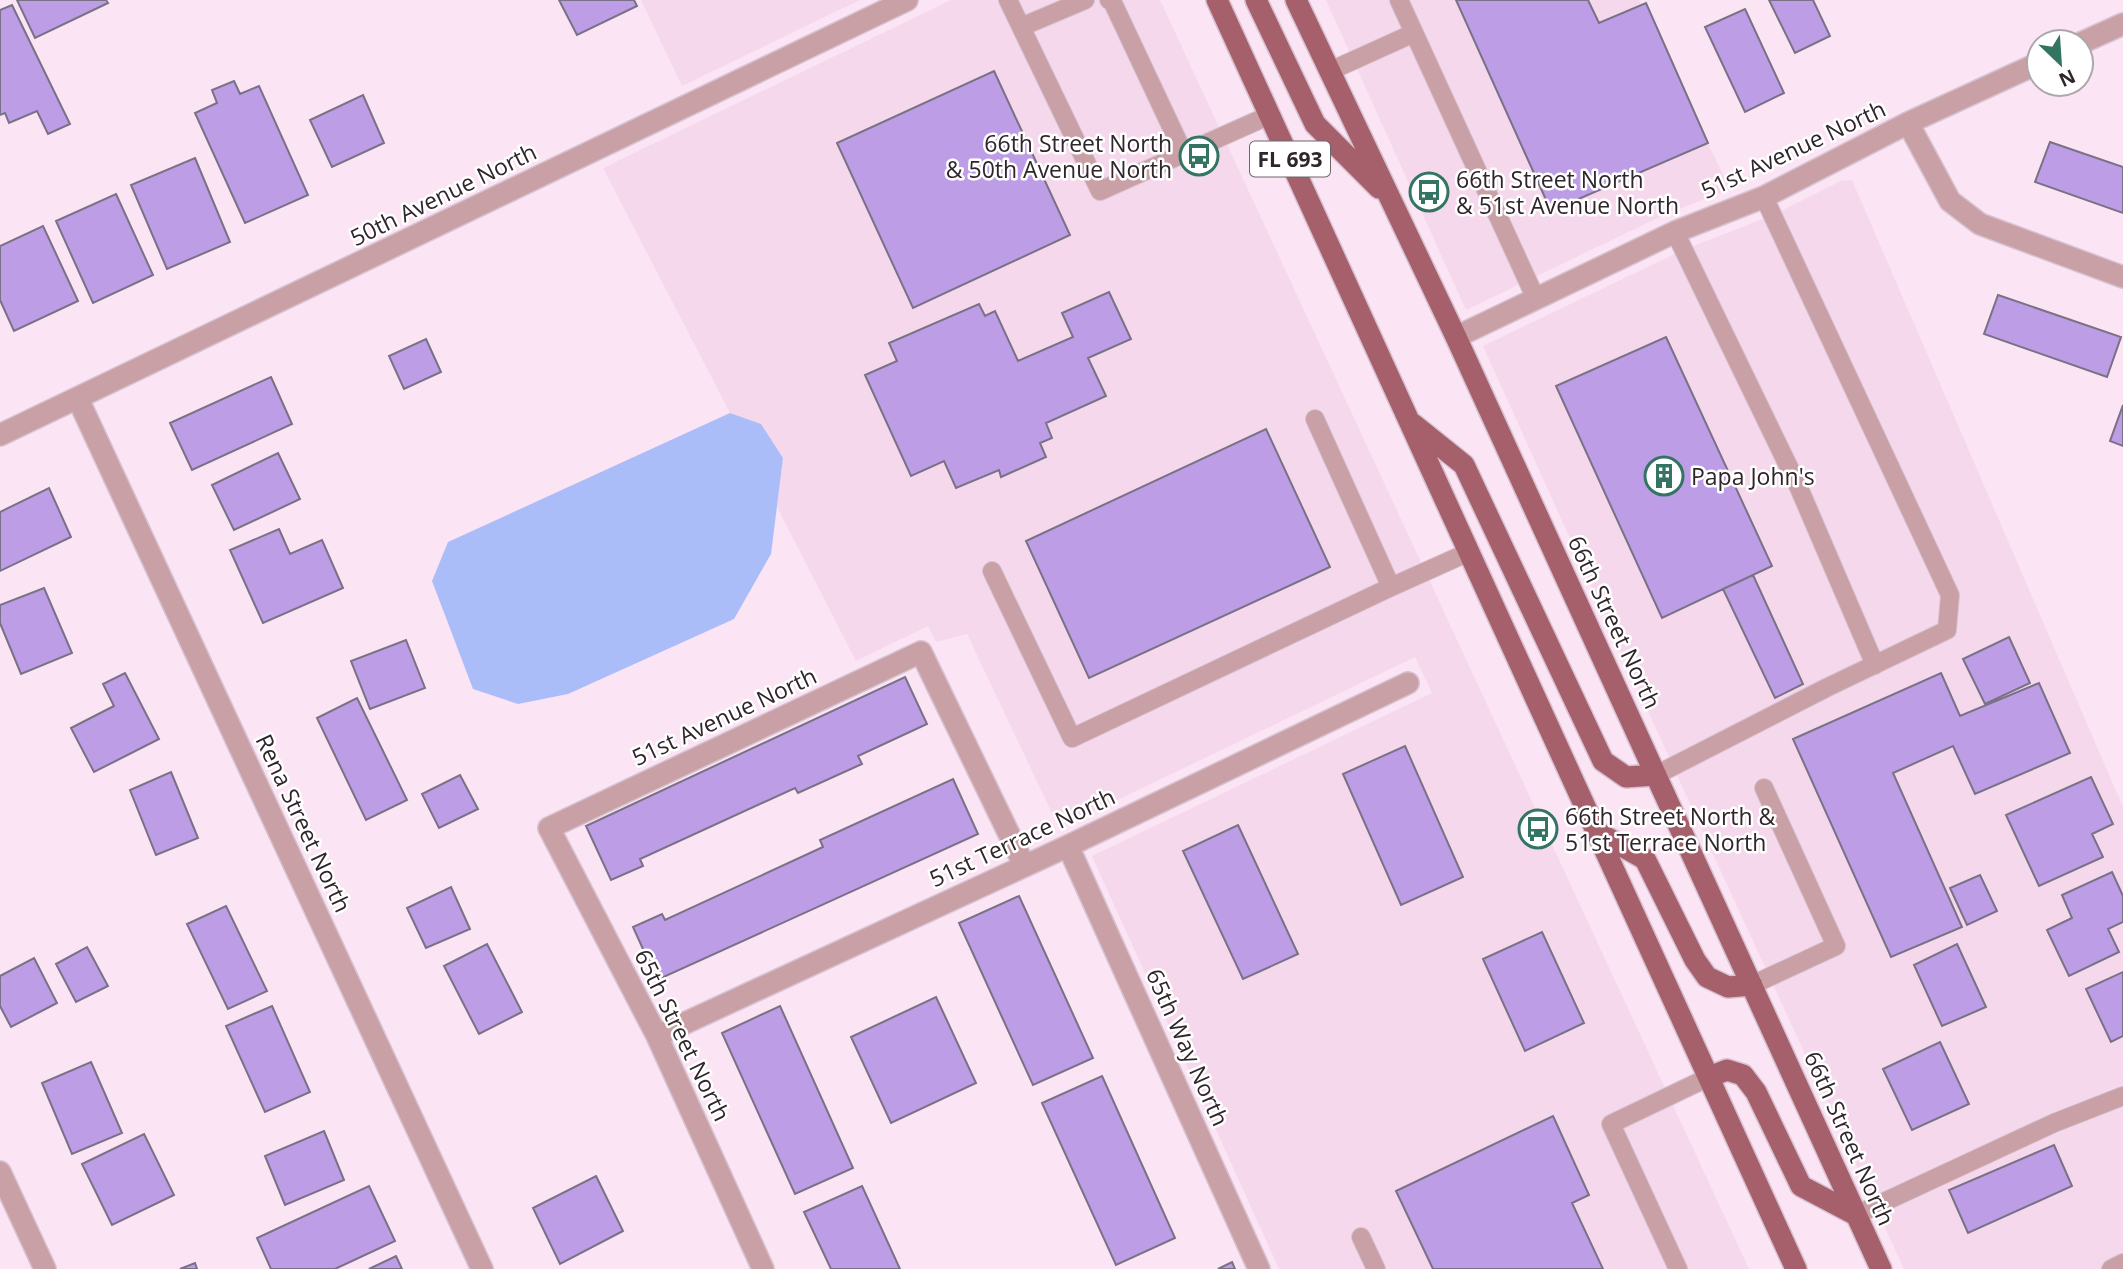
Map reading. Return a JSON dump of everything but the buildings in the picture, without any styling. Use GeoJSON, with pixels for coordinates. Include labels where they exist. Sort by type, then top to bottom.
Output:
{"type":"FeatureCollection","features":[{"type":"Feature","properties":{"kind":"main road","name":"FL 693"},"geometry":{"type":"LineString","coordinates":[[1217,0],[1796,1269]]}},
{"type":"Feature","properties":{"kind":"main road"},"geometry":{"type":"LineString","coordinates":[[1256,0],[1315,124],[1391,199]]}},
{"type":"Feature","properties":{"kind":"main road","name":"66th Street North"},"geometry":{"type":"LineString","coordinates":[[1296,0],[1456,337],[1881,1269]]}},
{"type":"Feature","properties":{"kind":"main road"},"geometry":{"type":"LineString","coordinates":[[1408,421],[1464,465],[1603,761],[1626,777],[1656,775]]}},
{"type":"Feature","properties":{"kind":"main road"},"geometry":{"type":"LineString","coordinates":[[1597,832],[1645,859],[1695,960],[1707,977],[1728,986],[1752,985]]}},
{"type":"Feature","properties":{"kind":"main road"},"geometry":{"type":"LineString","coordinates":[[1709,1077],[1727,1070],[1743,1075],[1756,1092],[1801,1186],[1856,1215]]}},
{"type":"Feature","properties":{"kind":"street","name":"50th Avenue North"},"geometry":{"type":"LineString","coordinates":[[0,435],[908,0]]}},
{"type":"Feature","properties":{"kind":"street"},"geometry":{"type":"LineString","coordinates":[[2095,37],[2123,24]]}},
{"type":"Feature","properties":{"kind":"street","name":"51st Avenue North"},"geometry":{"type":"LineString","coordinates":[[1456,337],[1675,232],[1764,197],[1908,124],[2025,70]]}},
{"type":"Feature","properties":{"kind":"street"},"geometry":{"type":"LineString","coordinates":[[1908,124],[1950,201],[1980,224],[2123,277]]}},
{"type":"Feature","properties":{"kind":"street","name":"Rena Street North"},"geometry":{"type":"LineString","coordinates":[[78,399],[482,1269]]}},
{"type":"Feature","properties":{"kind":"street","name":"51st Avenue North"},"geometry":{"type":"LineString","coordinates":[[549,828],[921,652],[1024,865]]}},
{"type":"Feature","properties":{"kind":"street","name":"51st Terrace North"},"geometry":{"type":"LineString","coordinates":[[657,1036],[1068,846],[1408,683]]}},
{"type":"Feature","properties":{"kind":"street","name":"65th Street North"},"geometry":{"type":"LineString","coordinates":[[549,828],[657,1036],[763,1269]]}},
{"type":"Feature","properties":{"kind":"street","name":"65th Way North"},"geometry":{"type":"LineString","coordinates":[[1068,846],[1259,1269]]}},
{"type":"Feature","properties":{"kind":"street"},"geometry":{"type":"LineString","coordinates":[[0,1172],[45,1269]]}},
{"type":"Feature","properties":{"kind":"lane"},"geometry":{"type":"LineString","coordinates":[[1008,0],[1100,191],[1270,115]]}},
{"type":"Feature","properties":{"kind":"lane"},"geometry":{"type":"LineString","coordinates":[[1021,27],[1085,0]]}},
{"type":"Feature","properties":{"kind":"lane"},"geometry":{"type":"LineString","coordinates":[[1109,0],[1112,1],[1184,154]]}},
{"type":"Feature","properties":{"kind":"lane"},"geometry":{"type":"LineString","coordinates":[[1399,0],[1536,299]]}},
{"type":"Feature","properties":{"kind":"lane"},"geometry":{"type":"LineString","coordinates":[[1330,71],[1415,33]]}},
{"type":"Feature","properties":{"kind":"lane"},"geometry":{"type":"LineString","coordinates":[[1656,775],[1947,631],[1950,595],[1764,197]]}},
{"type":"Feature","properties":{"kind":"lane"},"geometry":{"type":"LineString","coordinates":[[1675,232],[1798,488],[1875,665]]}},
{"type":"Feature","properties":{"kind":"lane"},"geometry":{"type":"LineString","coordinates":[[1315,419],[1391,587]]}},
{"type":"Feature","properties":{"kind":"lane"},"geometry":{"type":"LineString","coordinates":[[992,571],[1072,738],[1469,552]]}},
{"type":"Feature","properties":{"kind":"lane"},"geometry":{"type":"LineString","coordinates":[[1752,985],[1836,946],[1764,788]]}},
{"type":"Feature","properties":{"kind":"lane"},"geometry":{"type":"LineString","coordinates":[[1678,1269],[1611,1124],[1709,1077]]}},
{"type":"Feature","properties":{"kind":"lane"},"geometry":{"type":"LineString","coordinates":[[1856,1215],[2054,1123],[2123,1097]]}},
{"type":"Feature","properties":{"kind":"lane"},"geometry":{"type":"LineString","coordinates":[[1361,1237],[1376,1269]]}},
{"type":"Feature","properties":{"kind":"lane"},"geometry":{"type":"LineString","coordinates":[[2110,1269],[2123,1264]]}},
{"type":"Feature","properties":{"kind":"shaded area"},"geometry":{"type":"Polygon","coordinates":[[[641,0],[860,0],[682,86],[641,0]]]}},
{"type":"Feature","properties":{"kind":"shaded area"},"geometry":{"type":"Polygon","coordinates":[[[951,0],[1160,0],[1749,1269],[1279,1269],[1092,856],[1432,693],[1415,657],[1059,828],[967,634],[936,642],[928,626],[856,661],[777,507],[783,458],[761,424],[730,413],[603,168],[951,0]]]}},
{"type":"Feature","properties":{"kind":"shaded area"},"geometry":{"type":"Polygon","coordinates":[[[1326,0],[1639,0],[1729,187],[1736,187],[1666,214],[1466,310],[1326,0]]]}},
{"type":"Feature","properties":{"kind":"shaded area"},"geometry":{"type":"Polygon","coordinates":[[[1852,180],[2123,807],[2123,1269],[1904,1269],[1483,346],[1683,250],[1773,215],[1841,181],[1852,180]]]}},
{"type":"Feature","properties":{"kind":"water"},"geometry":{"type":"Polygon","coordinates":[[[730,413],[761,424],[783,458],[771,554],[734,619],[568,694],[518,704],[473,689],[432,581],[448,542],[730,413]]]}},
{"type":"Feature","properties":{"kind":"place","name":"66th Street North & 50th Avenue North"},"geometry":{"type":"Point","coordinates":[1199,156]}},
{"type":"Feature","properties":{"kind":"place","name":"66th Street North & 51st Avenue North"},"geometry":{"type":"Point","coordinates":[1429,192]}},
{"type":"Feature","properties":{"kind":"place","name":"Papa John's"},"geometry":{"type":"Point","coordinates":[1664,476]}},
{"type":"Feature","properties":{"kind":"place","name":"66th Street North & 51st Terrace North"},"geometry":{"type":"Point","coordinates":[1538,829]}}]}
